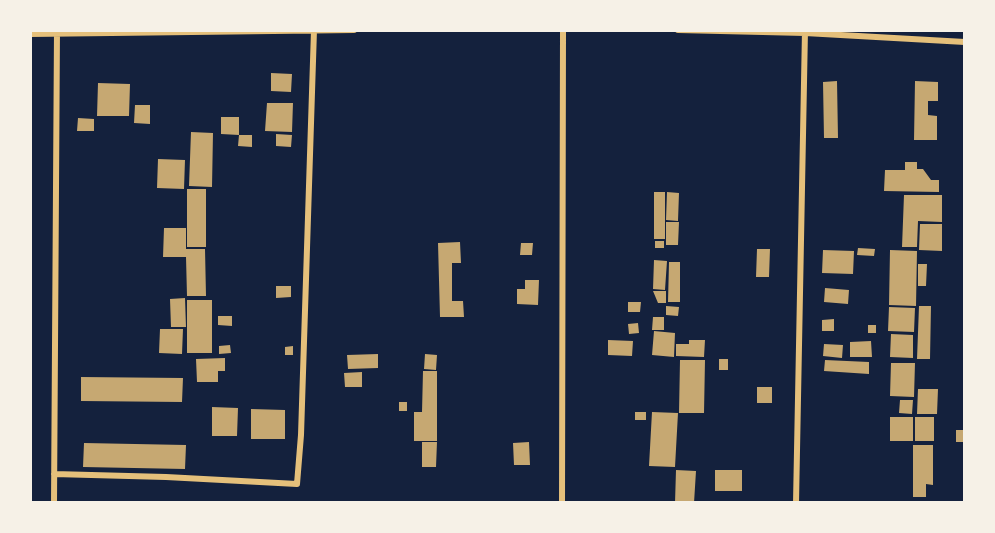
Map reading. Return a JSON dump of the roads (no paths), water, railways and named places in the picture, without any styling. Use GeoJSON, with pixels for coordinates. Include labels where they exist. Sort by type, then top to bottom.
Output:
{"type":"FeatureCollection","features":[{"type":"Feature","properties":{"kind":"street"},"geometry":{"type":"LineString","coordinates":[[54,474],[297,484],[314,30]]}},
{"type":"Feature","properties":{"kind":"street"},"geometry":{"type":"LineString","coordinates":[[30,34],[354,30]]}},
{"type":"Feature","properties":{"kind":"street"},"geometry":{"type":"LineString","coordinates":[[562,503],[563,30]]}},
{"type":"Feature","properties":{"kind":"street"},"geometry":{"type":"LineString","coordinates":[[678,30],[805,32],[965,42]]}},
{"type":"Feature","properties":{"kind":"street"},"geometry":{"type":"LineString","coordinates":[[54,503],[57,32]]}},
{"type":"Feature","properties":{"kind":"street"},"geometry":{"type":"LineString","coordinates":[[796,503],[805,32]]}}]}
